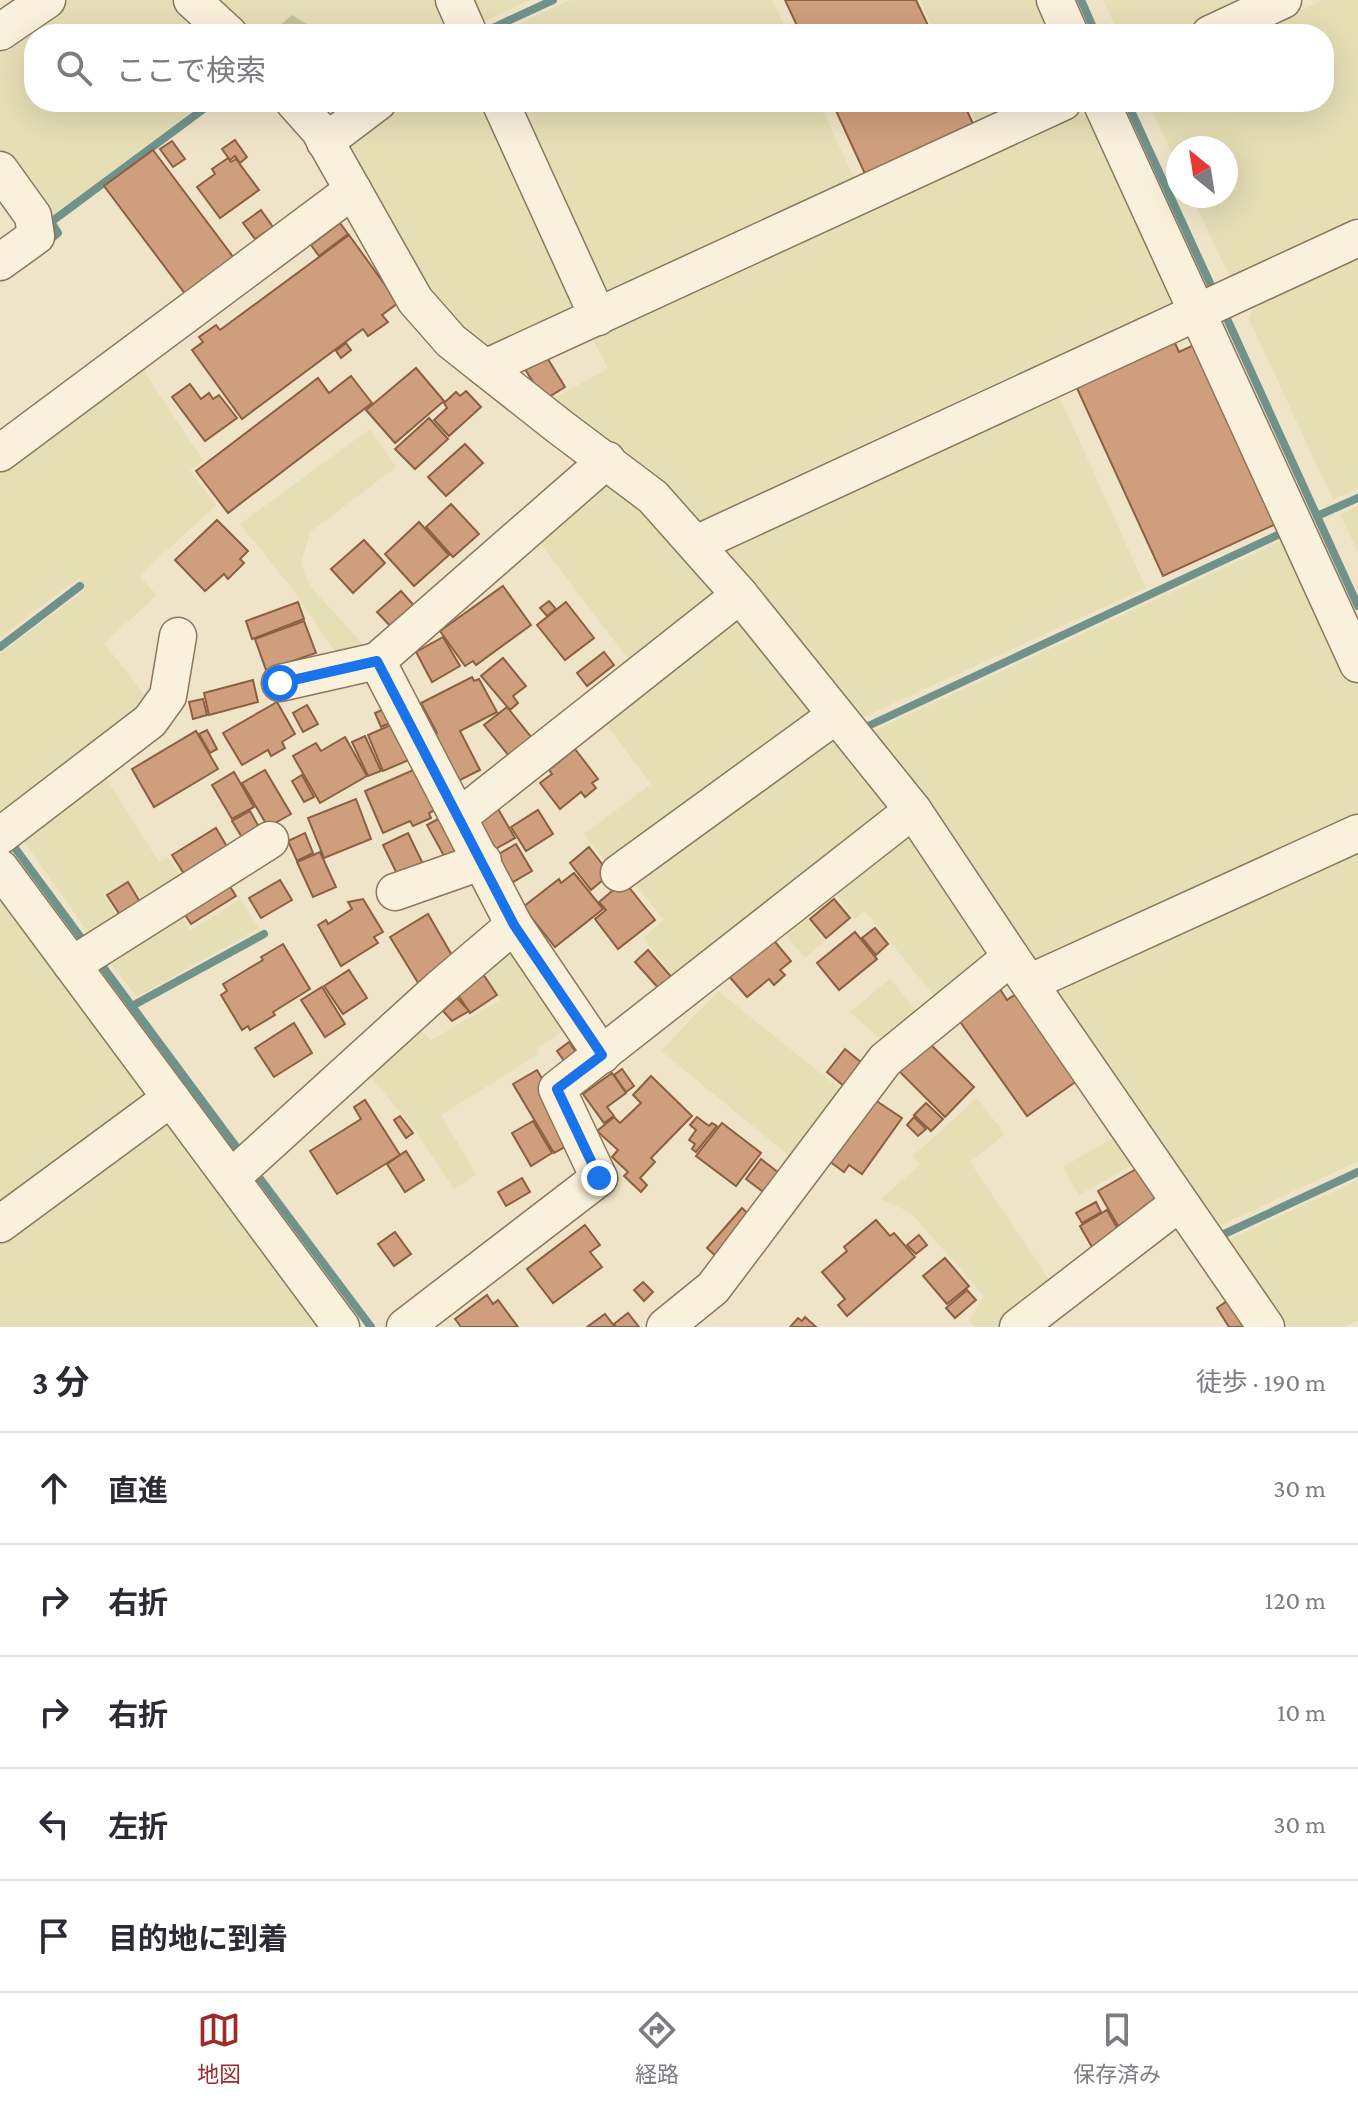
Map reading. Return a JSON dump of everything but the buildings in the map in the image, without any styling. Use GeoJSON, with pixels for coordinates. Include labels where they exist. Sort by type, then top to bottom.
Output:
{"type":"FeatureCollection","features":[{"type":"Feature","properties":{"kind":"street"},"geometry":{"type":"LineString","coordinates":[[0,32],[47,0]]}},
{"type":"Feature","properties":{"kind":"street"},"geometry":{"type":"LineString","coordinates":[[192,0],[218,24]]}},
{"type":"Feature","properties":{"kind":"street"},"geometry":{"type":"LineString","coordinates":[[454,0],[465,24]]}},
{"type":"Feature","properties":{"kind":"street"},"geometry":{"type":"LineString","coordinates":[[1055,0],[1066,24]]}},
{"type":"Feature","properties":{"kind":"street"},"geometry":{"type":"LineString","coordinates":[[1231,24],[1283,0]]}},
{"type":"Feature","properties":{"kind":"street"},"geometry":{"type":"LineString","coordinates":[[303,112],[319,130],[415,300],[451,341],[653,497],[740,595],[913,810],[1266,1327]]}},
{"type":"Feature","properties":{"kind":"street"},"geometry":{"type":"LineString","coordinates":[[325,142],[365,112]]}},
{"type":"Feature","properties":{"kind":"street"},"geometry":{"type":"LineString","coordinates":[[505,112],[598,317]]}},
{"type":"Feature","properties":{"kind":"street"},"geometry":{"type":"LineString","coordinates":[[485,368],[1041,112]]}},
{"type":"Feature","properties":{"kind":"street"},"geometry":{"type":"LineString","coordinates":[[1106,112],[1212,305],[1358,664]]}},
{"type":"Feature","properties":{"kind":"street"},"geometry":{"type":"LineString","coordinates":[[0,170],[33,216],[36,236],[0,262]]}},
{"type":"Feature","properties":{"kind":"street"},"geometry":{"type":"LineString","coordinates":[[0,453],[353,190]]}},
{"type":"Feature","properties":{"kind":"street"},"geometry":{"type":"LineString","coordinates":[[696,544],[1358,238]]}},
{"type":"Feature","properties":{"kind":"street"},"geometry":{"type":"LineString","coordinates":[[280,683],[377,661],[607,460]]}},
{"type":"Feature","properties":{"kind":"street"},"geometry":{"type":"LineString","coordinates":[[459,817],[740,595]]}},
{"type":"Feature","properties":{"kind":"street"},"geometry":{"type":"LineString","coordinates":[[0,836],[150,721],[168,696],[178,636]]}},
{"type":"Feature","properties":{"kind":"street"},"geometry":{"type":"LineString","coordinates":[[377,661],[514,925],[602,1055]]}},
{"type":"Feature","properties":{"kind":"street"},"geometry":{"type":"LineString","coordinates":[[619,873],[835,716]]}},
{"type":"Feature","properties":{"kind":"street"},"geometry":{"type":"LineString","coordinates":[[405,1327],[599,1178],[557,1089],[913,810]]}},
{"type":"Feature","properties":{"kind":"street"},"geometry":{"type":"LineString","coordinates":[[665,1327],[713,1288],[885,1060],[1020,970],[1358,833]]}},
{"type":"Feature","properties":{"kind":"street"},"geometry":{"type":"LineString","coordinates":[[72,965],[270,840]]}},
{"type":"Feature","properties":{"kind":"street"},"geometry":{"type":"LineString","coordinates":[[395,892],[483,861]]}},
{"type":"Feature","properties":{"kind":"street"},"geometry":{"type":"LineString","coordinates":[[0,868],[341,1327]]}},
{"type":"Feature","properties":{"kind":"street"},"geometry":{"type":"LineString","coordinates":[[231,1178],[514,925]]}},
{"type":"Feature","properties":{"kind":"street"},"geometry":{"type":"LineString","coordinates":[[0,1224],[171,1098]]}},
{"type":"Feature","properties":{"kind":"street"},"geometry":{"type":"LineString","coordinates":[[1018,1327],[1179,1203]]}},
{"type":"Feature","properties":{"kind":"shaded area"},"geometry":{"type":"Polygon","coordinates":[[[63,0],[173,0],[198,24],[28,24],[63,0]]]}},
{"type":"Feature","properties":{"kind":"shaded area"},"geometry":{"type":"Polygon","coordinates":[[[205,0],[438,0],[449,24],[307,24],[292,15],[282,24],[233,24],[205,0]]]}},
{"type":"Feature","properties":{"kind":"shaded area"},"geometry":{"type":"Polygon","coordinates":[[[463,0],[530,0],[478,24],[473,24],[463,0]]]}},
{"type":"Feature","properties":{"kind":"shaded area"},"geometry":{"type":"Polygon","coordinates":[[[570,0],[772,0],[783,24],[518,24],[570,0]]]}},
{"type":"Feature","properties":{"kind":"shaded area"},"geometry":{"type":"Polygon","coordinates":[[[920,0],[1041,0],[1052,24],[931,24],[920,0]]]}},
{"type":"Feature","properties":{"kind":"shaded area"},"geometry":{"type":"Polygon","coordinates":[[[1103,0],[1265,0],[1212,24],[1114,24],[1103,0]]]}},
{"type":"Feature","properties":{"kind":"shaded area"},"geometry":{"type":"Polygon","coordinates":[[[1323,0],[1358,0],[1358,217],[1229,276],[1198,208],[1238,208],[1238,136],[1166,136],[1166,140],[1153,112],[1334,112],[1334,24],[1271,24],[1323,0]]]}},
{"type":"Feature","properties":{"kind":"shaded area"},"geometry":{"type":"Polygon","coordinates":[[[24,27],[24,112],[192,112],[46,220],[0,158],[0,43],[24,27]]]}},
{"type":"Feature","properties":{"kind":"shaded area"},"geometry":{"type":"Polygon","coordinates":[[[376,112],[491,112],[581,304],[492,355],[439,320],[337,145],[376,112]]]}},
{"type":"Feature","properties":{"kind":"shaded area"},"geometry":{"type":"Polygon","coordinates":[[[514,112],[824,112],[858,187],[611,299],[597,293],[514,112]]]}},
{"type":"Feature","properties":{"kind":"shaded area"},"geometry":{"type":"Polygon","coordinates":[[[973,112],[1020,112],[981,130],[973,112]]]}},
{"type":"Feature","properties":{"kind":"shaded area"},"geometry":{"type":"Polygon","coordinates":[[[1080,113],[1091,114],[1180,298],[749,497],[753,507],[706,529],[543,404],[608,369],[590,334],[661,305],[1080,113]]]}},
{"type":"Feature","properties":{"kind":"shaded area"},"geometry":{"type":"Polygon","coordinates":[[[1358,253],[1358,488],[1333,500],[1249,319],[1256,299],[1358,253]]]}},
{"type":"Feature","properties":{"kind":"shaded area"},"geometry":{"type":"Polygon","coordinates":[[[138,363],[203,460],[190,471],[216,505],[139,576],[157,595],[104,643],[151,704],[6,821],[0,813],[0,654],[87,588],[79,578],[0,638],[0,465],[138,363]]]}},
{"type":"Feature","properties":{"kind":"shaded area"},"geometry":{"type":"Polygon","coordinates":[[[1055,387],[1146,588],[859,719],[715,544],[1055,387]]]}},
{"type":"Feature","properties":{"kind":"shaded area"},"geometry":{"type":"Polygon","coordinates":[[[370,429],[396,467],[310,532],[301,563],[309,585],[367,649],[339,657],[290,586],[240,524],[370,429]]]}},
{"type":"Feature","properties":{"kind":"shaded area"},"geometry":{"type":"Polygon","coordinates":[[[618,480],[723,588],[636,669],[540,543],[541,532],[601,482],[618,480]]]}},
{"type":"Feature","properties":{"kind":"shaded area"},"geometry":{"type":"Polygon","coordinates":[[[1358,506],[1358,552],[1340,514],[1358,506]]]}},
{"type":"Feature","properties":{"kind":"shaded area"},"geometry":{"type":"Polygon","coordinates":[[[1290,537],[1358,686],[1358,826],[1040,971],[869,733],[1290,537]]]}},
{"type":"Feature","properties":{"kind":"shaded area"},"geometry":{"type":"Polygon","coordinates":[[[744,613],[822,714],[612,870],[584,834],[651,784],[599,715],[744,613]]]}},
{"type":"Feature","properties":{"kind":"shaded area"},"geometry":{"type":"Polygon","coordinates":[[[830,727],[892,805],[677,980],[643,938],[664,920],[626,873],[830,727]]]}},
{"type":"Feature","properties":{"kind":"shaded area"},"geometry":{"type":"Polygon","coordinates":[[[100,769],[159,862],[168,857],[184,881],[145,906],[128,880],[104,895],[121,921],[93,939],[18,833],[100,769]]]}},
{"type":"Feature","properties":{"kind":"shaded area"},"geometry":{"type":"Polygon","coordinates":[[[899,833],[915,833],[997,950],[939,1002],[865,911],[854,919],[831,886],[899,833]]]}},
{"type":"Feature","properties":{"kind":"shaded area"},"geometry":{"type":"Polygon","coordinates":[[[1358,846],[1358,1161],[1215,1228],[1051,988],[1358,846]]]}},
{"type":"Feature","properties":{"kind":"shaded area"},"geometry":{"type":"Polygon","coordinates":[[[0,890],[151,1092],[0,1212],[0,890]]]}},
{"type":"Feature","properties":{"kind":"shaded area"},"geometry":{"type":"Polygon","coordinates":[[[240,899],[259,928],[137,997],[105,956],[176,909],[190,931],[240,899]]]}},
{"type":"Feature","properties":{"kind":"shaded area"},"geometry":{"type":"Polygon","coordinates":[[[799,909],[825,941],[805,958],[779,926],[799,909]]]}},
{"type":"Feature","properties":{"kind":"shaded area"},"geometry":{"type":"Polygon","coordinates":[[[514,949],[572,1025],[536,1049],[539,1054],[441,1115],[476,1174],[454,1189],[412,1126],[368,1074],[418,1028],[431,1040],[500,1000],[484,973],[514,949]]]}},
{"type":"Feature","properties":{"kind":"shaded area"},"geometry":{"type":"Polygon","coordinates":[[[890,979],[921,1016],[886,1044],[850,1012],[890,979]]]}},
{"type":"Feature","properties":{"kind":"shaded area"},"geometry":{"type":"Polygon","coordinates":[[[718,991],[850,1097],[799,1164],[661,1051],[718,991]]]}},
{"type":"Feature","properties":{"kind":"shaded area"},"geometry":{"type":"Polygon","coordinates":[[[977,1098],[1005,1134],[970,1162],[1055,1288],[1004,1327],[975,1327],[969,1320],[984,1296],[911,1213],[881,1199],[920,1165],[913,1156],[977,1098]]]}},
{"type":"Feature","properties":{"kind":"shaded area"},"geometry":{"type":"Polygon","coordinates":[[[167,1123],[317,1327],[0,1327],[0,1239],[155,1125],[167,1123]]]}},
{"type":"Feature","properties":{"kind":"shaded area"},"geometry":{"type":"Polygon","coordinates":[[[1122,1133],[1139,1161],[1079,1195],[1063,1167],[1122,1133]]]}},
{"type":"Feature","properties":{"kind":"shaded area"},"geometry":{"type":"Polygon","coordinates":[[[1358,1180],[1358,1321],[1344,1327],[1284,1327],[1223,1242],[1358,1180]]]}},
{"type":"Feature","properties":{"kind":"green space"},"geometry":{"type":"Polygon","coordinates":[[[292,15],[307,24],[282,24],[292,15]]]}},
{"type":"Feature","properties":{"kind":"waterway"},"geometry":{"type":"LineString","coordinates":[[501,24],[553,0]]}},
{"type":"Feature","properties":{"kind":"waterway"},"geometry":{"type":"LineString","coordinates":[[1081,0],[1092,24]]}},
{"type":"Feature","properties":{"kind":"waterway"},"geometry":{"type":"LineString","coordinates":[[46,243],[58,233],[51,222],[200,112]]}},
{"type":"Feature","properties":{"kind":"waterway"},"geometry":{"type":"LineString","coordinates":[[1132,112],[1215,294]]}},
{"type":"Feature","properties":{"kind":"waterway"},"geometry":{"type":"LineString","coordinates":[[1223,310],[1358,606]]}},
{"type":"Feature","properties":{"kind":"waterway"},"geometry":{"type":"LineString","coordinates":[[1317,516],[1358,498]]}},
{"type":"Feature","properties":{"kind":"waterway"},"geometry":{"type":"LineString","coordinates":[[866,727],[1284,532]]}},
{"type":"Feature","properties":{"kind":"waterway"},"geometry":{"type":"LineString","coordinates":[[0,647],[80,586]]}},
{"type":"Feature","properties":{"kind":"waterway"},"geometry":{"type":"LineString","coordinates":[[12,844],[85,943]]}},
{"type":"Feature","properties":{"kind":"waterway"},"geometry":{"type":"LineString","coordinates":[[132,1006],[264,934]]}},
{"type":"Feature","properties":{"kind":"waterway"},"geometry":{"type":"LineString","coordinates":[[100,963],[240,1152]]}},
{"type":"Feature","properties":{"kind":"waterway"},"geometry":{"type":"LineString","coordinates":[[255,1172],[371,1327]]}},
{"type":"Feature","properties":{"kind":"waterway"},"geometry":{"type":"LineString","coordinates":[[1222,1235],[1358,1172]]}},
{"type":"Feature","properties":{"kind":"route"},"geometry":{"type":"LineString","coordinates":[[280,683],[377,661],[514,925],[602,1055],[557,1089],[599,1178]]}}]}
